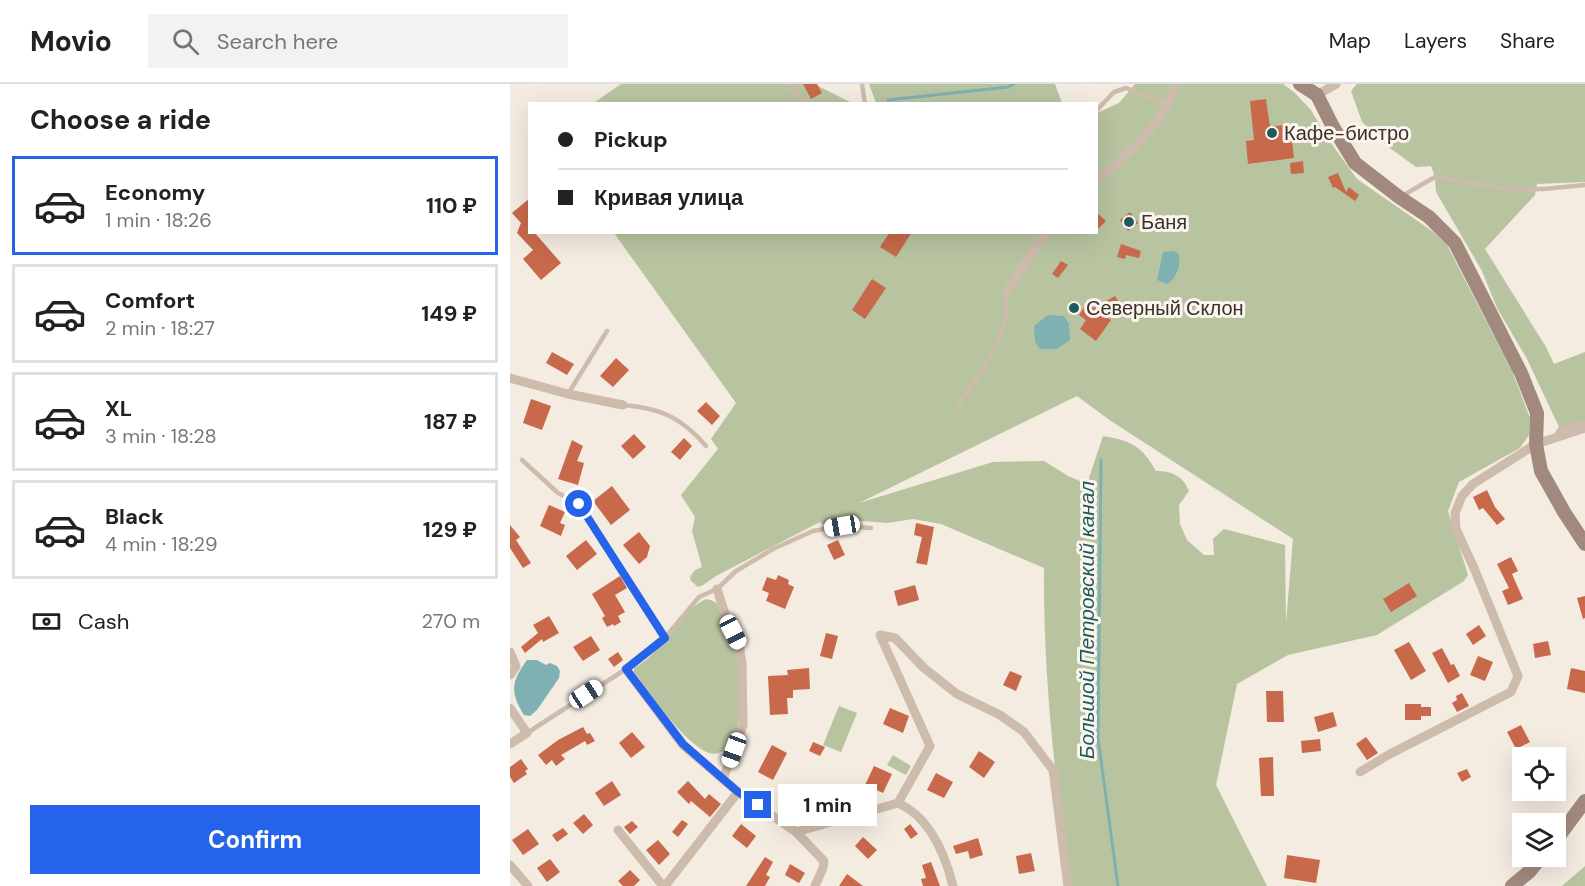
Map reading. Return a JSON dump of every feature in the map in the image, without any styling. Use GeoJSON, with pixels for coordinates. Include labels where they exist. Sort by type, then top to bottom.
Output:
{"type":"FeatureCollection","features":[{"type":"Feature","properties":{"kind":"street"},"geometry":{"type":"LineString","coordinates":[[1098,180],[1146,137],[1169,105],[1176,84]]}},
{"type":"Feature","properties":{"kind":"street"},"geometry":{"type":"LineString","coordinates":[[1300,84],[1317,95],[1355,163],[1429,217],[1455,243],[1521,373],[1537,413],[1536,444],[1541,471],[1585,544]]}},
{"type":"Feature","properties":{"kind":"street"},"geometry":{"type":"LineString","coordinates":[[1317,95],[1335,84]]}},
{"type":"Feature","properties":{"kind":"street"},"geometry":{"type":"LineString","coordinates":[[1006,292],[1045,234]]}},
{"type":"Feature","properties":{"kind":"street"},"geometry":{"type":"LineString","coordinates":[[510,378],[568,394],[623,405]]}},
{"type":"Feature","properties":{"kind":"street"},"geometry":{"type":"LineString","coordinates":[[1360,772],[1388,755],[1511,692],[1518,676],[1456,530],[1455,513],[1462,496],[1473,483],[1536,444],[1585,428]]}},
{"type":"Feature","properties":{"kind":"street"},"geometry":{"type":"LineString","coordinates":[[717,589],[727,620],[739,643],[742,664],[743,725],[723,778]]}},
{"type":"Feature","properties":{"kind":"street"},"geometry":{"type":"LineString","coordinates":[[898,803],[930,746],[880,635],[895,638],[924,668],[957,694],[1000,715],[1024,732],[1053,770],[1068,886]]}},
{"type":"Feature","properties":{"kind":"street"},"geometry":{"type":"LineString","coordinates":[[510,652],[516,666],[510,675]]}},
{"type":"Feature","properties":{"kind":"street"},"geometry":{"type":"LineString","coordinates":[[626,669],[683,744],[738,792],[796,832],[824,861],[815,886]]}},
{"type":"Feature","properties":{"kind":"street"},"geometry":{"type":"LineString","coordinates":[[510,708],[528,733],[510,744]]}},
{"type":"Feature","properties":{"kind":"street"},"geometry":{"type":"LineString","coordinates":[[618,830],[664,886],[738,792]]}},
{"type":"Feature","properties":{"kind":"street"},"geometry":{"type":"LineString","coordinates":[[1566,827],[1585,801]]}},
{"type":"Feature","properties":{"kind":"street"},"geometry":{"type":"LineString","coordinates":[[796,832],[898,803],[910,808],[923,819],[946,860],[953,886]]}},
{"type":"Feature","properties":{"kind":"street"},"geometry":{"type":"LineString","coordinates":[[510,865],[528,886]]}},
{"type":"Feature","properties":{"kind":"street"},"geometry":{"type":"LineString","coordinates":[[1512,886],[1533,867]]}},
{"type":"Feature","properties":{"kind":"lane"},"geometry":{"type":"LineString","coordinates":[[789,84],[803,102]]}},
{"type":"Feature","properties":{"kind":"lane"},"geometry":{"type":"LineString","coordinates":[[862,84],[866,102]]}},
{"type":"Feature","properties":{"kind":"lane"},"geometry":{"type":"LineString","coordinates":[[1098,109],[1114,92],[1126,88],[1169,105]]}},
{"type":"Feature","properties":{"kind":"lane"},"geometry":{"type":"LineString","coordinates":[[1399,197],[1435,177],[1508,189],[1543,189],[1585,185]]}},
{"type":"Feature","properties":{"kind":"lane"},"geometry":{"type":"LineString","coordinates":[[958,406],[979,376],[998,342],[1006,315],[1006,292]]}},
{"type":"Feature","properties":{"kind":"lane"},"geometry":{"type":"LineString","coordinates":[[568,394],[607,331]]}},
{"type":"Feature","properties":{"kind":"lane"},"geometry":{"type":"LineString","coordinates":[[623,405],[662,412],[678,419],[706,446]]}},
{"type":"Feature","properties":{"kind":"lane"},"geometry":{"type":"LineString","coordinates":[[1554,439],[1560,429],[1585,422]]}},
{"type":"Feature","properties":{"kind":"lane"},"geometry":{"type":"LineString","coordinates":[[522,460],[558,493],[579,504],[665,638]]}},
{"type":"Feature","properties":{"kind":"lane"},"geometry":{"type":"LineString","coordinates":[[528,733],[626,669],[665,638],[699,597],[717,589],[736,571],[773,549],[813,531],[842,526],[871,528]]}},
{"type":"Feature","properties":{"kind":"green space"},"geometry":{"type":"Polygon","coordinates":[[[621,84],[814,84],[850,102],[595,102],[621,84]]]}},
{"type":"Feature","properties":{"kind":"green space"},"geometry":{"type":"Polygon","coordinates":[[[869,84],[1055,84],[1062,102],[876,102],[869,84]]]}},
{"type":"Feature","properties":{"kind":"green space","name":"Северный Склон"},"geometry":{"type":"Polygon","coordinates":[[[1135,84],[1283,84],[1311,110],[1326,136],[1357,179],[1432,231],[1447,245],[1512,371],[1530,418],[1529,435],[1520,448],[1459,482],[1448,511],[1468,575],[1464,581],[1377,635],[1288,655],[1237,684],[1216,785],[1267,886],[1070,886],[1051,727],[1044,568],[941,524],[913,519],[887,523],[849,520],[822,524],[820,522],[703,585],[698,587],[691,581],[690,577],[695,570],[702,567],[692,531],[695,517],[681,495],[718,449],[711,439],[736,403],[615,234],[1098,234],[1098,113],[1119,103],[1135,84]],[[1077,396],[859,503],[993,462],[1044,461],[1068,476],[1087,484],[1103,436],[1128,442],[1145,455],[1156,471],[1172,473],[1184,482],[1189,491],[1179,505],[1180,524],[1187,540],[1204,555],[1214,555],[1213,539],[1224,529],[1285,545],[1286,623],[1293,539],[1111,421],[1077,396]]]}},
{"type":"Feature","properties":{"kind":"green space"},"geometry":{"type":"Polygon","coordinates":[[[1357,84],[1585,84],[1585,182],[1537,184],[1535,195],[1485,249],[1546,347],[1554,364],[1585,352],[1585,422],[1560,429],[1527,359],[1497,308],[1482,271],[1436,192],[1435,177],[1431,166],[1416,167],[1391,149],[1362,122],[1351,91],[1357,84]]]}},
{"type":"Feature","properties":{"kind":"green space"},"geometry":{"type":"Polygon","coordinates":[[[706,599],[716,603],[723,614],[738,647],[740,663],[740,710],[737,730],[728,746],[715,754],[699,748],[679,729],[634,672],[634,668],[654,652],[688,612],[706,599]]]}},
{"type":"Feature","properties":{"kind":"green space"},"geometry":{"type":"Polygon","coordinates":[[[839,706],[857,713],[841,752],[823,745],[839,706]]]}},
{"type":"Feature","properties":{"kind":"green space"},"geometry":{"type":"Polygon","coordinates":[[[893,755],[911,766],[906,775],[887,765],[893,755]]]}},
{"type":"Feature","properties":{"kind":"green space"},"geometry":{"type":"Polygon","coordinates":[[[1585,866],[1585,886],[1562,886],[1585,866]]]}},
{"type":"Feature","properties":{"kind":"water"},"geometry":{"type":"Polygon","coordinates":[[[1163,252],[1178,253],[1179,266],[1174,278],[1167,284],[1157,280],[1163,252]]]}},
{"type":"Feature","properties":{"kind":"water"},"geometry":{"type":"Polygon","coordinates":[[[1048,315],[1064,316],[1069,324],[1070,340],[1057,349],[1040,349],[1035,342],[1034,326],[1048,315]]]}},
{"type":"Feature","properties":{"kind":"water"},"geometry":{"type":"Polygon","coordinates":[[[527,660],[537,660],[546,665],[550,663],[557,666],[560,671],[559,678],[537,710],[530,716],[524,715],[516,700],[514,687],[527,660]]]}},
{"type":"Feature","properties":{"kind":"building"},"geometry":{"type":"Polygon","coordinates":[[[803,84],[817,84],[822,93],[811,99],[803,84]]]}},
{"type":"Feature","properties":{"kind":"building","name":"Кафе-бистро"},"geometry":{"type":"Polygon","coordinates":[[[1266,99],[1270,127],[1290,124],[1294,158],[1248,164],[1246,141],[1254,140],[1250,101],[1266,99]]]}},
{"type":"Feature","properties":{"kind":"building"},"geometry":{"type":"Polygon","coordinates":[[[1303,161],[1304,173],[1291,174],[1290,163],[1303,161]]]}},
{"type":"Feature","properties":{"kind":"building"},"geometry":{"type":"Polygon","coordinates":[[[1338,173],[1346,192],[1349,187],[1359,195],[1355,201],[1335,187],[1333,188],[1328,177],[1338,173]]]}},
{"type":"Feature","properties":{"kind":"building"},"geometry":{"type":"Polygon","coordinates":[[[528,200],[528,234],[536,234],[561,263],[541,280],[523,259],[533,250],[517,233],[521,223],[512,213],[528,200]]]}},
{"type":"Feature","properties":{"kind":"building","name":"Баня"},"geometry":{"type":"Polygon","coordinates":[[[1130,212],[1138,223],[1128,231],[1120,220],[1130,212]]]}},
{"type":"Feature","properties":{"kind":"building"},"geometry":{"type":"Polygon","coordinates":[[[1098,214],[1106,221],[1098,229],[1098,214]]]}},
{"type":"Feature","properties":{"kind":"building"},"geometry":{"type":"Polygon","coordinates":[[[889,234],[911,234],[896,257],[880,247],[889,234]]]}},
{"type":"Feature","properties":{"kind":"building"},"geometry":{"type":"Polygon","coordinates":[[[1121,244],[1141,251],[1139,258],[1126,255],[1125,259],[1117,257],[1121,244]]]}},
{"type":"Feature","properties":{"kind":"building"},"geometry":{"type":"Polygon","coordinates":[[[1061,261],[1068,265],[1058,278],[1052,274],[1061,261]]]}},
{"type":"Feature","properties":{"kind":"building"},"geometry":{"type":"Polygon","coordinates":[[[872,279],[886,288],[865,319],[852,310],[872,279]]]}},
{"type":"Feature","properties":{"kind":"building"},"geometry":{"type":"Polygon","coordinates":[[[1115,296],[1120,304],[1103,315],[1111,320],[1096,341],[1080,329],[1086,320],[1079,315],[1087,303],[1094,308],[1115,296]]]}},
{"type":"Feature","properties":{"kind":"building"},"geometry":{"type":"Polygon","coordinates":[[[552,352],[574,364],[567,375],[546,363],[552,352]]]}},
{"type":"Feature","properties":{"kind":"building"},"geometry":{"type":"Polygon","coordinates":[[[616,358],[629,370],[613,387],[600,376],[616,358]]]}},
{"type":"Feature","properties":{"kind":"building"},"geometry":{"type":"Polygon","coordinates":[[[531,399],[551,406],[542,430],[523,423],[531,399]]]}},
{"type":"Feature","properties":{"kind":"building"},"geometry":{"type":"Polygon","coordinates":[[[706,402],[720,416],[712,425],[697,411],[706,402]]]}},
{"type":"Feature","properties":{"kind":"building"},"geometry":{"type":"Polygon","coordinates":[[[634,434],[646,447],[633,459],[621,446],[634,434]]]}},
{"type":"Feature","properties":{"kind":"building"},"geometry":{"type":"Polygon","coordinates":[[[684,438],[692,446],[680,460],[671,452],[684,438]]]}},
{"type":"Feature","properties":{"kind":"building"},"geometry":{"type":"Polygon","coordinates":[[[572,440],[583,446],[577,461],[584,463],[578,485],[558,479],[572,440]]]}},
{"type":"Feature","properties":{"kind":"building"},"geometry":{"type":"Polygon","coordinates":[[[612,486],[630,510],[611,525],[593,501],[612,486]]]}},
{"type":"Feature","properties":{"kind":"building"},"geometry":{"type":"Polygon","coordinates":[[[1487,490],[1495,507],[1505,519],[1497,525],[1483,508],[1479,510],[1473,497],[1487,490]]]}},
{"type":"Feature","properties":{"kind":"building"},"geometry":{"type":"Polygon","coordinates":[[[549,505],[565,512],[560,523],[565,525],[561,536],[540,526],[549,505]]]}},
{"type":"Feature","properties":{"kind":"building"},"geometry":{"type":"Polygon","coordinates":[[[916,523],[934,527],[927,565],[916,563],[922,537],[914,535],[916,523]]]}},
{"type":"Feature","properties":{"kind":"building"},"geometry":{"type":"Polygon","coordinates":[[[510,525],[520,537],[516,540],[531,563],[523,568],[510,548],[510,525]]]}},
{"type":"Feature","properties":{"kind":"building"},"geometry":{"type":"Polygon","coordinates":[[[639,532],[650,546],[647,557],[639,564],[623,545],[639,532]]]}},
{"type":"Feature","properties":{"kind":"building"},"geometry":{"type":"Polygon","coordinates":[[[586,540],[597,554],[577,570],[566,556],[586,540]]]}},
{"type":"Feature","properties":{"kind":"building"},"geometry":{"type":"Polygon","coordinates":[[[838,540],[845,555],[834,560],[827,545],[838,540]]]}},
{"type":"Feature","properties":{"kind":"building"},"geometry":{"type":"Polygon","coordinates":[[[1511,557],[1518,571],[1512,574],[1523,599],[1508,605],[1502,591],[1509,588],[1497,564],[1511,557]]]}},
{"type":"Feature","properties":{"kind":"building"},"geometry":{"type":"Polygon","coordinates":[[[778,575],[789,580],[788,584],[794,587],[785,609],[766,601],[769,593],[762,590],[767,577],[776,580],[778,575]]]}},
{"type":"Feature","properties":{"kind":"building"},"geometry":{"type":"Polygon","coordinates":[[[620,576],[627,588],[615,595],[625,612],[618,616],[621,622],[607,627],[602,618],[605,616],[592,594],[620,576]]]}},
{"type":"Feature","properties":{"kind":"building"},"geometry":{"type":"Polygon","coordinates":[[[1409,583],[1417,596],[1391,612],[1383,599],[1409,583]]]}},
{"type":"Feature","properties":{"kind":"building"},"geometry":{"type":"Polygon","coordinates":[[[915,585],[919,600],[898,606],[894,591],[915,585]]]}},
{"type":"Feature","properties":{"kind":"building"},"geometry":{"type":"Polygon","coordinates":[[[1585,596],[1585,618],[1583,619],[1577,598],[1585,596]]]}},
{"type":"Feature","properties":{"kind":"building"},"geometry":{"type":"Polygon","coordinates":[[[549,616],[559,633],[543,642],[542,639],[525,653],[521,647],[538,633],[533,625],[549,616]]]}},
{"type":"Feature","properties":{"kind":"building"},"geometry":{"type":"Polygon","coordinates":[[[1479,625],[1486,636],[1473,645],[1466,634],[1479,625]]]}},
{"type":"Feature","properties":{"kind":"building"},"geometry":{"type":"Polygon","coordinates":[[[826,633],[838,636],[832,659],[820,656],[826,633]]]}},
{"type":"Feature","properties":{"kind":"building"},"geometry":{"type":"Polygon","coordinates":[[[591,636],[600,650],[583,661],[573,647],[591,636]]]}},
{"type":"Feature","properties":{"kind":"building"},"geometry":{"type":"Polygon","coordinates":[[[1548,641],[1551,655],[1535,658],[1533,644],[1548,641]]]}},
{"type":"Feature","properties":{"kind":"building"},"geometry":{"type":"Polygon","coordinates":[[[1409,642],[1426,671],[1411,680],[1394,650],[1409,642]]]}},
{"type":"Feature","properties":{"kind":"building"},"geometry":{"type":"Polygon","coordinates":[[[1442,648],[1460,676],[1448,683],[1432,653],[1442,648]]]}},
{"type":"Feature","properties":{"kind":"building"},"geometry":{"type":"Polygon","coordinates":[[[618,652],[623,660],[614,667],[608,659],[618,652]]]}},
{"type":"Feature","properties":{"kind":"building"},"geometry":{"type":"Polygon","coordinates":[[[1478,656],[1493,662],[1485,681],[1470,675],[1478,656]]]}},
{"type":"Feature","properties":{"kind":"building"},"geometry":{"type":"Polygon","coordinates":[[[809,668],[810,689],[793,690],[793,698],[787,698],[788,714],[770,715],[768,676],[788,675],[787,670],[809,668]]]}},
{"type":"Feature","properties":{"kind":"building"},"geometry":{"type":"Polygon","coordinates":[[[1571,668],[1585,671],[1585,693],[1567,689],[1571,668]]]}},
{"type":"Feature","properties":{"kind":"building"},"geometry":{"type":"Polygon","coordinates":[[[1010,671],[1022,676],[1016,691],[1003,685],[1010,671]]]}},
{"type":"Feature","properties":{"kind":"building"},"geometry":{"type":"Polygon","coordinates":[[[1266,691],[1283,691],[1284,722],[1267,722],[1266,691]]]}},
{"type":"Feature","properties":{"kind":"building"},"geometry":{"type":"Polygon","coordinates":[[[1462,693],[1469,706],[1457,712],[1452,703],[1457,700],[1456,696],[1462,693]]]}},
{"type":"Feature","properties":{"kind":"building"},"geometry":{"type":"Polygon","coordinates":[[[1405,704],[1421,704],[1421,707],[1431,707],[1431,716],[1421,716],[1421,720],[1405,720],[1405,704]]]}},
{"type":"Feature","properties":{"kind":"building"},"geometry":{"type":"Polygon","coordinates":[[[890,708],[909,716],[903,733],[883,724],[890,708]]]}},
{"type":"Feature","properties":{"kind":"building"},"geometry":{"type":"Polygon","coordinates":[[[1333,712],[1337,726],[1318,732],[1314,717],[1333,712]]]}},
{"type":"Feature","properties":{"kind":"building"},"geometry":{"type":"Polygon","coordinates":[[[1521,725],[1530,742],[1515,747],[1507,732],[1521,725]]]}},
{"type":"Feature","properties":{"kind":"building"},"geometry":{"type":"Polygon","coordinates":[[[583,727],[595,741],[587,745],[585,741],[561,755],[565,759],[556,766],[552,760],[546,765],[538,755],[558,740],[583,727]]]}},
{"type":"Feature","properties":{"kind":"building"},"geometry":{"type":"Polygon","coordinates":[[[632,732],[645,747],[631,758],[619,743],[632,732]]]}},
{"type":"Feature","properties":{"kind":"building"},"geometry":{"type":"Polygon","coordinates":[[[1366,737],[1378,753],[1367,760],[1356,744],[1366,737]]]}},
{"type":"Feature","properties":{"kind":"building"},"geometry":{"type":"Polygon","coordinates":[[[1320,739],[1321,751],[1302,753],[1301,741],[1320,739]]]}},
{"type":"Feature","properties":{"kind":"building"},"geometry":{"type":"Polygon","coordinates":[[[813,742],[825,747],[820,756],[809,751],[813,742]]]}},
{"type":"Feature","properties":{"kind":"building"},"geometry":{"type":"Polygon","coordinates":[[[772,745],[787,753],[773,780],[758,772],[772,745]]]}},
{"type":"Feature","properties":{"kind":"building"},"geometry":{"type":"Polygon","coordinates":[[[979,751],[995,762],[984,778],[969,767],[979,751]]]}},
{"type":"Feature","properties":{"kind":"building"},"geometry":{"type":"Polygon","coordinates":[[[1273,757],[1274,796],[1261,796],[1259,758],[1273,757]]]}},
{"type":"Feature","properties":{"kind":"building"},"geometry":{"type":"Polygon","coordinates":[[[521,759],[528,769],[525,771],[527,774],[514,783],[510,777],[510,767],[521,759]]]}},
{"type":"Feature","properties":{"kind":"building"},"geometry":{"type":"Polygon","coordinates":[[[874,766],[892,774],[883,793],[865,785],[874,766]]]}},
{"type":"Feature","properties":{"kind":"building"},"geometry":{"type":"Polygon","coordinates":[[[1467,769],[1471,777],[1462,782],[1457,773],[1467,769]]]}},
{"type":"Feature","properties":{"kind":"building"},"geometry":{"type":"Polygon","coordinates":[[[936,773],[953,782],[944,798],[927,790],[936,773]]]}},
{"type":"Feature","properties":{"kind":"building"},"geometry":{"type":"Polygon","coordinates":[[[612,781],[621,795],[604,806],[595,793],[612,781]]]}},
{"type":"Feature","properties":{"kind":"building"},"geometry":{"type":"Polygon","coordinates":[[[688,781],[705,799],[709,794],[721,804],[710,817],[691,801],[689,804],[677,792],[688,781]]]}},
{"type":"Feature","properties":{"kind":"building"},"geometry":{"type":"Polygon","coordinates":[[[584,814],[593,825],[583,834],[573,823],[584,814]]]}},
{"type":"Feature","properties":{"kind":"building"},"geometry":{"type":"Polygon","coordinates":[[[682,820],[688,824],[678,837],[672,832],[682,820]]]}},
{"type":"Feature","properties":{"kind":"building"},"geometry":{"type":"Polygon","coordinates":[[[632,821],[638,827],[630,834],[624,827],[632,821]]]}},
{"type":"Feature","properties":{"kind":"building"},"geometry":{"type":"Polygon","coordinates":[[[741,824],[756,836],[747,848],[732,836],[741,824]]]}},
{"type":"Feature","properties":{"kind":"building"},"geometry":{"type":"Polygon","coordinates":[[[910,824],[918,834],[911,839],[904,829],[910,824]]]}},
{"type":"Feature","properties":{"kind":"building"},"geometry":{"type":"Polygon","coordinates":[[[563,828],[568,834],[557,842],[552,835],[563,828]]]}},
{"type":"Feature","properties":{"kind":"building"},"geometry":{"type":"Polygon","coordinates":[[[528,829],[539,844],[523,855],[512,840],[528,829]]]}},
{"type":"Feature","properties":{"kind":"building"},"geometry":{"type":"Polygon","coordinates":[[[863,837],[877,850],[868,859],[855,846],[863,837]]]}},
{"type":"Feature","properties":{"kind":"building"},"geometry":{"type":"Polygon","coordinates":[[[978,838],[983,855],[970,859],[968,851],[956,854],[953,846],[978,838]]]}},
{"type":"Feature","properties":{"kind":"building"},"geometry":{"type":"Polygon","coordinates":[[[658,840],[670,854],[659,865],[646,850],[658,840]]]}},
{"type":"Feature","properties":{"kind":"building"},"geometry":{"type":"Polygon","coordinates":[[[1031,853],[1035,871],[1019,874],[1016,856],[1031,853]]]}},
{"type":"Feature","properties":{"kind":"building"},"geometry":{"type":"Polygon","coordinates":[[[1287,855],[1320,860],[1316,883],[1284,878],[1287,855]]]}},
{"type":"Feature","properties":{"kind":"building"},"geometry":{"type":"Polygon","coordinates":[[[765,857],[773,862],[766,875],[770,877],[765,886],[746,886],[765,857]]]}},
{"type":"Feature","properties":{"kind":"building"},"geometry":{"type":"Polygon","coordinates":[[[550,859],[560,872],[547,882],[537,868],[550,859]]]}},
{"type":"Feature","properties":{"kind":"building"},"geometry":{"type":"Polygon","coordinates":[[[931,862],[940,886],[923,886],[921,879],[926,878],[922,865],[931,862]]]}},
{"type":"Feature","properties":{"kind":"building"},"geometry":{"type":"Polygon","coordinates":[[[790,864],[805,873],[799,883],[785,875],[790,864]]]}},
{"type":"Feature","properties":{"kind":"building"},"geometry":{"type":"Polygon","coordinates":[[[630,870],[640,880],[634,886],[623,886],[618,881],[630,870]]]}},
{"type":"Feature","properties":{"kind":"building"},"geometry":{"type":"Polygon","coordinates":[[[847,874],[863,886],[839,886],[847,874]]]}},
{"type":"Feature","properties":{"kind":"waterway"},"geometry":{"type":"LineString","coordinates":[[888,100],[1008,87],[1014,84]]}},
{"type":"Feature","properties":{"kind":"waterway","name":"Большой Петровский канал"},"geometry":{"type":"LineString","coordinates":[[1101,460],[1098,738],[1118,886]]}},
{"type":"Feature","properties":{"kind":"place","name":"Кафе-бистро"},"geometry":{"type":"Point","coordinates":[1272,133]}},
{"type":"Feature","properties":{"kind":"place","name":"Баня"},"geometry":{"type":"Point","coordinates":[1129,222]}},
{"type":"Feature","properties":{"kind":"place","name":"Северный Склон"},"geometry":{"type":"Point","coordinates":[1074,308]}},
{"type":"Feature","properties":{"kind":"route"},"geometry":{"type":"LineString","coordinates":[[579,504],[665,638],[626,669],[683,744],[738,792],[758,805]]}}]}
